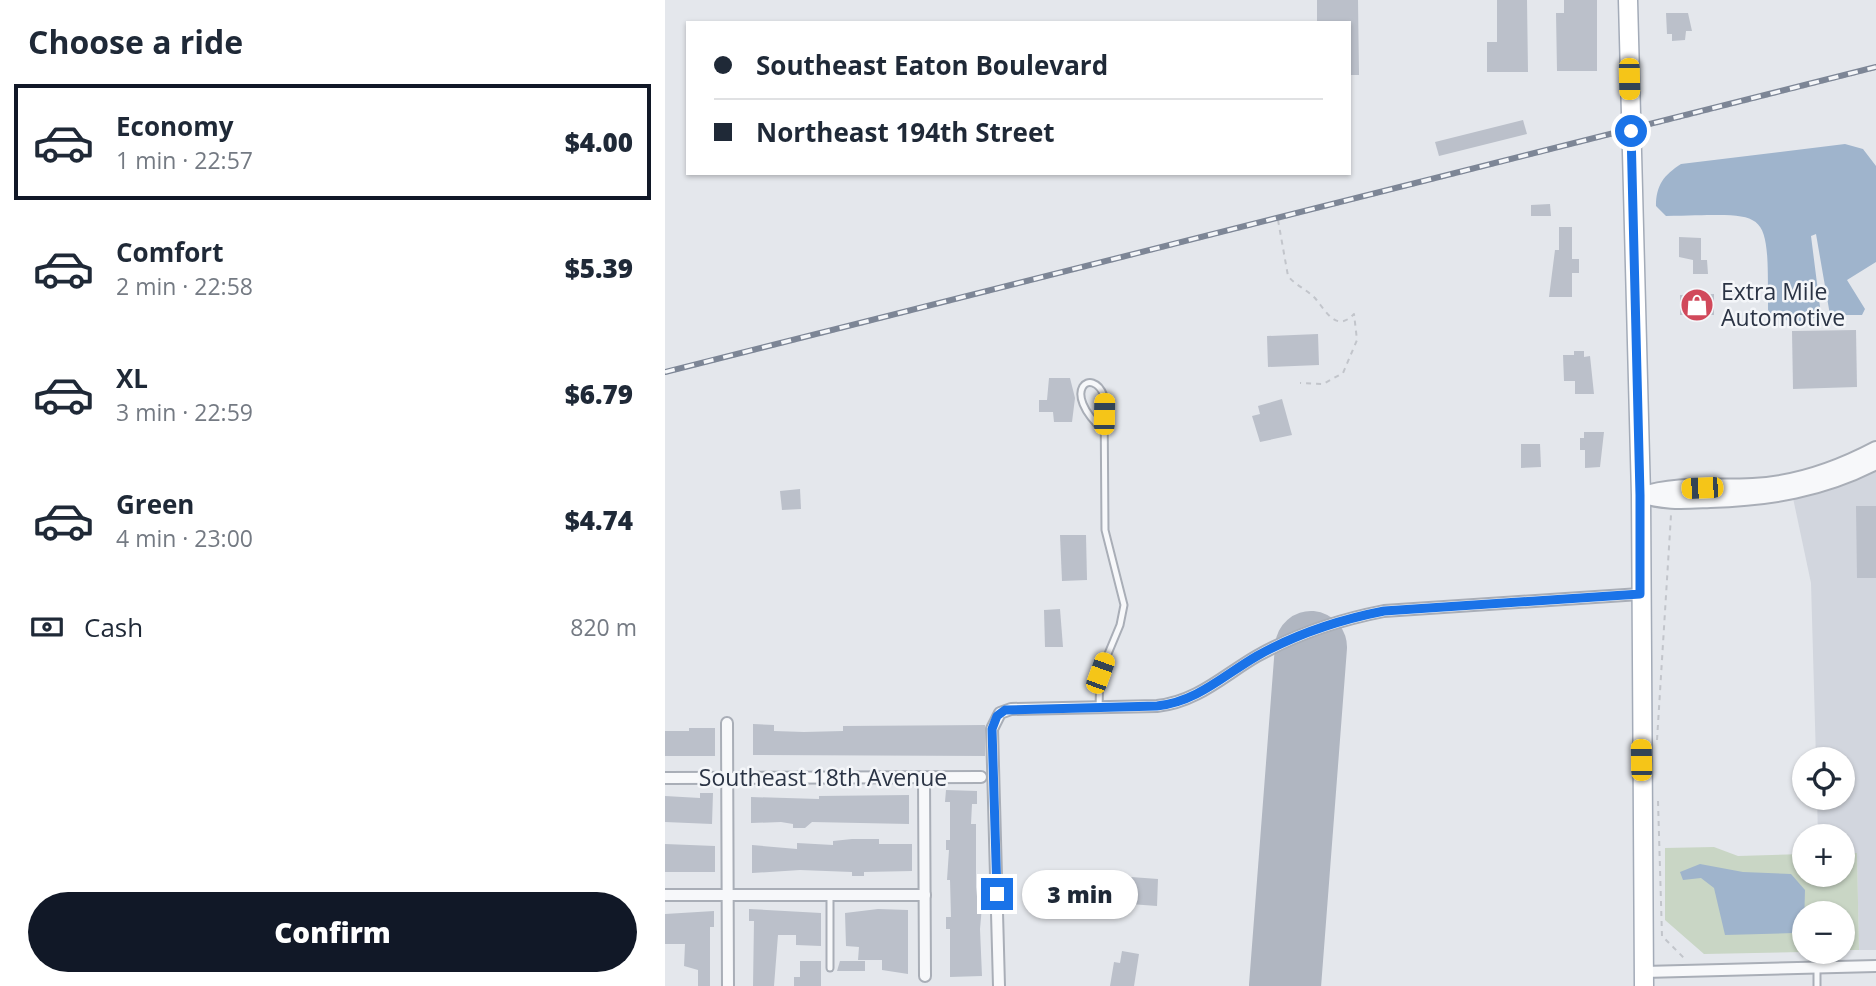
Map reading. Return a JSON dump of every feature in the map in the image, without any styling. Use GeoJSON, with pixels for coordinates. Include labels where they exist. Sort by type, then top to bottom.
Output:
{"type":"FeatureCollection","features":[{"type":"Feature","properties":{"kind":"main road"},"geometry":{"type":"LineString","coordinates":[[1628,0],[1640,495],[1644,979]]}},
{"type":"Feature","properties":{"kind":"street"},"geometry":{"type":"LineString","coordinates":[[1640,495],[1658,489],[1752,486],[1784,482],[1838,467],[1876,449]]}},
{"type":"Feature","properties":{"kind":"street"},"geometry":{"type":"LineString","coordinates":[[1640,495],[1659,502],[1776,496],[1829,483],[1876,462]]}},
{"type":"Feature","properties":{"kind":"street"},"geometry":{"type":"LineString","coordinates":[[999,986],[992,729],[1000,713],[1011,709],[1157,706],[1188,699],[1280,644],[1344,618],[1397,608],[1640,594]]}},
{"type":"Feature","properties":{"kind":"street"},"geometry":{"type":"LineString","coordinates":[[727,723],[728,986]]}},
{"type":"Feature","properties":{"kind":"street","name":"Southeast 18th Avenue"},"geometry":{"type":"LineString","coordinates":[[665,778],[981,778]]}},
{"type":"Feature","properties":{"kind":"street"},"geometry":{"type":"LineString","coordinates":[[924,778],[925,976]]}},
{"type":"Feature","properties":{"kind":"street"},"geometry":{"type":"LineString","coordinates":[[665,895],[925,895]]}},
{"type":"Feature","properties":{"kind":"street"},"geometry":{"type":"LineString","coordinates":[[1644,979],[1817,967],[1876,966]]}},
{"type":"Feature","properties":{"kind":"lane"},"geometry":{"type":"LineString","coordinates":[[1099,708],[1100,673],[1120,625],[1123,604],[1105,530],[1104,396],[1101,387],[1094,382],[1087,383],[1081,388],[1079,397],[1082,407],[1104,431]]}},
{"type":"Feature","properties":{"kind":"lane"},"geometry":{"type":"LineString","coordinates":[[829,895],[830,968]]}},
{"type":"Feature","properties":{"kind":"lane"},"geometry":{"type":"LineString","coordinates":[[1817,967],[1817,986]]}},
{"type":"Feature","properties":{"kind":"path"},"geometry":{"type":"LineString","coordinates":[[665,374],[1876,69]]}},
{"type":"Feature","properties":{"kind":"path"},"geometry":{"type":"LineString","coordinates":[[1278,220],[1287,276],[1315,298],[1330,318],[1337,322],[1348,321],[1354,314],[1357,341],[1343,373],[1323,384],[1300,383]]}},
{"type":"Feature","properties":{"kind":"path"},"geometry":{"type":"LineString","coordinates":[[1657,740],[1671,512]]}},
{"type":"Feature","properties":{"kind":"path"},"geometry":{"type":"LineString","coordinates":[[1658,793],[1662,936],[1689,962]]}},
{"type":"Feature","properties":{"kind":"shaded area"},"geometry":{"type":"Polygon","coordinates":[[[1876,470],[1876,950],[1859,950],[1855,824],[1818,824],[1817,810],[1855,810],[1855,747],[1816,747],[1811,583],[1793,498],[1842,484],[1876,470]]]}},
{"type":"Feature","properties":{"kind":"green space"},"geometry":{"type":"Polygon","coordinates":[[[1714,847],[1738,856],[1792,854],[1792,887],[1855,887],[1857,853],[1859,950],[1855,950],[1855,901],[1792,901],[1792,952],[1704,954],[1665,920],[1665,848],[1714,847]]]}},
{"type":"Feature","properties":{"kind":"water"},"geometry":{"type":"Polygon","coordinates":[[[1845,144],[1863,149],[1876,166],[1876,262],[1847,280],[1865,309],[1862,315],[1830,315],[1816,234],[1811,236],[1820,307],[1818,316],[1806,320],[1784,320],[1768,310],[1767,250],[1763,233],[1756,222],[1744,217],[1726,215],[1666,216],[1656,206],[1662,181],[1681,164],[1845,144]]]}},
{"type":"Feature","properties":{"kind":"water"},"geometry":{"type":"Polygon","coordinates":[[[1700,864],[1743,872],[1791,874],[1792,887],[1802,887],[1805,890],[1805,901],[1792,901],[1792,933],[1725,935],[1714,888],[1701,878],[1683,880],[1680,872],[1700,864]]]}},
{"type":"Feature","properties":{"kind":"building"},"geometry":{"type":"Polygon","coordinates":[[[1317,0],[1358,0],[1359,75],[1351,75],[1351,21],[1317,21],[1317,0]]]}},
{"type":"Feature","properties":{"kind":"building"},"geometry":{"type":"Polygon","coordinates":[[[1497,0],[1527,0],[1528,72],[1487,72],[1487,42],[1497,42],[1497,0]]]}},
{"type":"Feature","properties":{"kind":"building"},"geometry":{"type":"Polygon","coordinates":[[[1564,0],[1597,0],[1597,71],[1557,71],[1556,13],[1564,13],[1564,0]]]}},
{"type":"Feature","properties":{"kind":"building"},"geometry":{"type":"Polygon","coordinates":[[[1666,13],[1688,13],[1692,31],[1686,31],[1685,40],[1672,41],[1672,34],[1667,34],[1666,13]]]}},
{"type":"Feature","properties":{"kind":"building"},"geometry":{"type":"Polygon","coordinates":[[[1523,120],[1527,134],[1439,156],[1435,142],[1523,120]]]}},
{"type":"Feature","properties":{"kind":"building"},"geometry":{"type":"Polygon","coordinates":[[[1550,204],[1551,216],[1531,216],[1531,205],[1550,204]]]}},
{"type":"Feature","properties":{"kind":"building"},"geometry":{"type":"Polygon","coordinates":[[[1559,227],[1572,227],[1572,259],[1579,259],[1579,273],[1572,273],[1572,297],[1549,297],[1555,250],[1559,250],[1559,227]]]}},
{"type":"Feature","properties":{"kind":"building"},"geometry":{"type":"Polygon","coordinates":[[[1679,237],[1701,238],[1701,260],[1707,260],[1708,274],[1693,274],[1693,260],[1679,257],[1679,237]]]}},
{"type":"Feature","properties":{"kind":"building","name":"Extra Mile Automotive"},"geometry":{"type":"Polygon","coordinates":[[[1714,294],[1714,315],[1680,315],[1680,295],[1714,294]]]}},
{"type":"Feature","properties":{"kind":"building"},"geometry":{"type":"Polygon","coordinates":[[[1856,330],[1857,387],[1793,389],[1792,331],[1856,330]]]}},
{"type":"Feature","properties":{"kind":"building"},"geometry":{"type":"Polygon","coordinates":[[[1318,334],[1319,365],[1268,367],[1267,336],[1318,334]]]}},
{"type":"Feature","properties":{"kind":"building"},"geometry":{"type":"Polygon","coordinates":[[[1574,351],[1584,351],[1584,357],[1590,356],[1594,394],[1575,394],[1575,381],[1564,381],[1563,355],[1574,355],[1574,351]]]}},
{"type":"Feature","properties":{"kind":"building"},"geometry":{"type":"Polygon","coordinates":[[[1049,378],[1070,378],[1075,398],[1072,422],[1054,422],[1053,412],[1039,412],[1039,400],[1047,400],[1049,378]]]}},
{"type":"Feature","properties":{"kind":"building"},"geometry":{"type":"Polygon","coordinates":[[[1282,399],[1292,435],[1260,442],[1252,416],[1260,414],[1258,406],[1282,399]]]}},
{"type":"Feature","properties":{"kind":"building"},"geometry":{"type":"Polygon","coordinates":[[[1584,432],[1604,432],[1600,467],[1585,468],[1585,450],[1580,450],[1580,438],[1584,438],[1584,432]]]}},
{"type":"Feature","properties":{"kind":"building"},"geometry":{"type":"Polygon","coordinates":[[[1521,444],[1540,444],[1541,467],[1521,468],[1521,444]]]}},
{"type":"Feature","properties":{"kind":"building"},"geometry":{"type":"Polygon","coordinates":[[[800,489],[801,509],[782,510],[780,491],[800,489]]]}},
{"type":"Feature","properties":{"kind":"building"},"geometry":{"type":"Polygon","coordinates":[[[1856,506],[1876,506],[1876,578],[1857,578],[1856,506]]]}},
{"type":"Feature","properties":{"kind":"building"},"geometry":{"type":"Polygon","coordinates":[[[1060,535],[1086,535],[1087,580],[1062,581],[1060,535]]]}},
{"type":"Feature","properties":{"kind":"building"},"geometry":{"type":"Polygon","coordinates":[[[1060,609],[1063,647],[1045,647],[1044,610],[1060,609]]]}},
{"type":"Feature","properties":{"kind":"building"},"geometry":{"type":"Polygon","coordinates":[[[753,724],[774,725],[774,731],[804,732],[843,731],[843,726],[985,725],[985,756],[753,755],[753,724]]]}},
{"type":"Feature","properties":{"kind":"building"},"geometry":{"type":"Polygon","coordinates":[[[689,728],[715,728],[715,756],[665,756],[665,731],[689,731],[689,728]]]}},
{"type":"Feature","properties":{"kind":"building"},"geometry":{"type":"Polygon","coordinates":[[[946,790],[977,791],[977,804],[972,804],[971,824],[976,824],[976,887],[978,906],[982,906],[982,976],[950,977],[950,929],[946,929],[946,917],[951,917],[950,880],[947,880],[949,850],[946,850],[946,840],[950,840],[950,802],[945,802],[946,790]]]}},
{"type":"Feature","properties":{"kind":"building"},"geometry":{"type":"Polygon","coordinates":[[[700,793],[713,793],[712,824],[665,822],[665,796],[700,798],[700,793]]]}},
{"type":"Feature","properties":{"kind":"building"},"geometry":{"type":"Polygon","coordinates":[[[909,795],[909,824],[812,822],[805,828],[793,828],[793,824],[781,822],[751,823],[751,797],[819,799],[819,796],[909,795]]]}},
{"type":"Feature","properties":{"kind":"building"},"geometry":{"type":"Polygon","coordinates":[[[879,839],[879,844],[912,844],[912,871],[864,872],[864,876],[852,876],[852,872],[800,870],[752,873],[752,845],[797,849],[797,843],[833,845],[833,841],[879,839]]]}},
{"type":"Feature","properties":{"kind":"building"},"geometry":{"type":"Polygon","coordinates":[[[665,844],[715,846],[715,872],[665,872],[665,844]]]}},
{"type":"Feature","properties":{"kind":"building"},"geometry":{"type":"Polygon","coordinates":[[[1131,877],[1158,879],[1157,906],[1130,904],[1127,883],[1131,883],[1131,877]]]}},
{"type":"Feature","properties":{"kind":"building"},"geometry":{"type":"Polygon","coordinates":[[[749,909],[821,913],[821,946],[796,945],[796,935],[778,935],[774,986],[753,986],[754,921],[749,921],[749,909]]]}},
{"type":"Feature","properties":{"kind":"building"},"geometry":{"type":"Polygon","coordinates":[[[878,909],[908,910],[908,974],[882,970],[882,960],[858,960],[859,947],[846,946],[845,913],[878,909]]]}},
{"type":"Feature","properties":{"kind":"building"},"geometry":{"type":"Polygon","coordinates":[[[714,911],[714,927],[710,927],[710,986],[698,986],[698,970],[684,966],[685,944],[665,944],[665,914],[714,911]]]}},
{"type":"Feature","properties":{"kind":"building"},"geometry":{"type":"Polygon","coordinates":[[[1122,951],[1139,954],[1134,986],[1110,986],[1114,962],[1120,963],[1122,951]]]}},
{"type":"Feature","properties":{"kind":"building"},"geometry":{"type":"Polygon","coordinates":[[[800,961],[821,961],[821,986],[794,986],[794,977],[800,977],[800,961]]]}},
{"type":"Feature","properties":{"kind":"building"},"geometry":{"type":"Polygon","coordinates":[[[840,961],[865,961],[865,971],[837,971],[840,961]]]}},
{"type":"Feature","properties":{"kind":"runway"},"geometry":{"type":"LineString","coordinates":[[1285,986],[1311,647]]}},
{"type":"Feature","properties":{"kind":"railway"},"geometry":{"type":"LineString","coordinates":[[665,372],[1876,67]]}},
{"type":"Feature","properties":{"kind":"place","name":"Extra Mile Automotive"},"geometry":{"type":"Point","coordinates":[1697,305]}},
{"type":"Feature","properties":{"kind":"route"},"geometry":{"type":"LineString","coordinates":[[997,894],[992,729],[994,720],[1005,710],[1157,706],[1177,703],[1198,694],[1280,644],[1317,628],[1344,618],[1397,608],[1640,594],[1631,131]]}}]}
